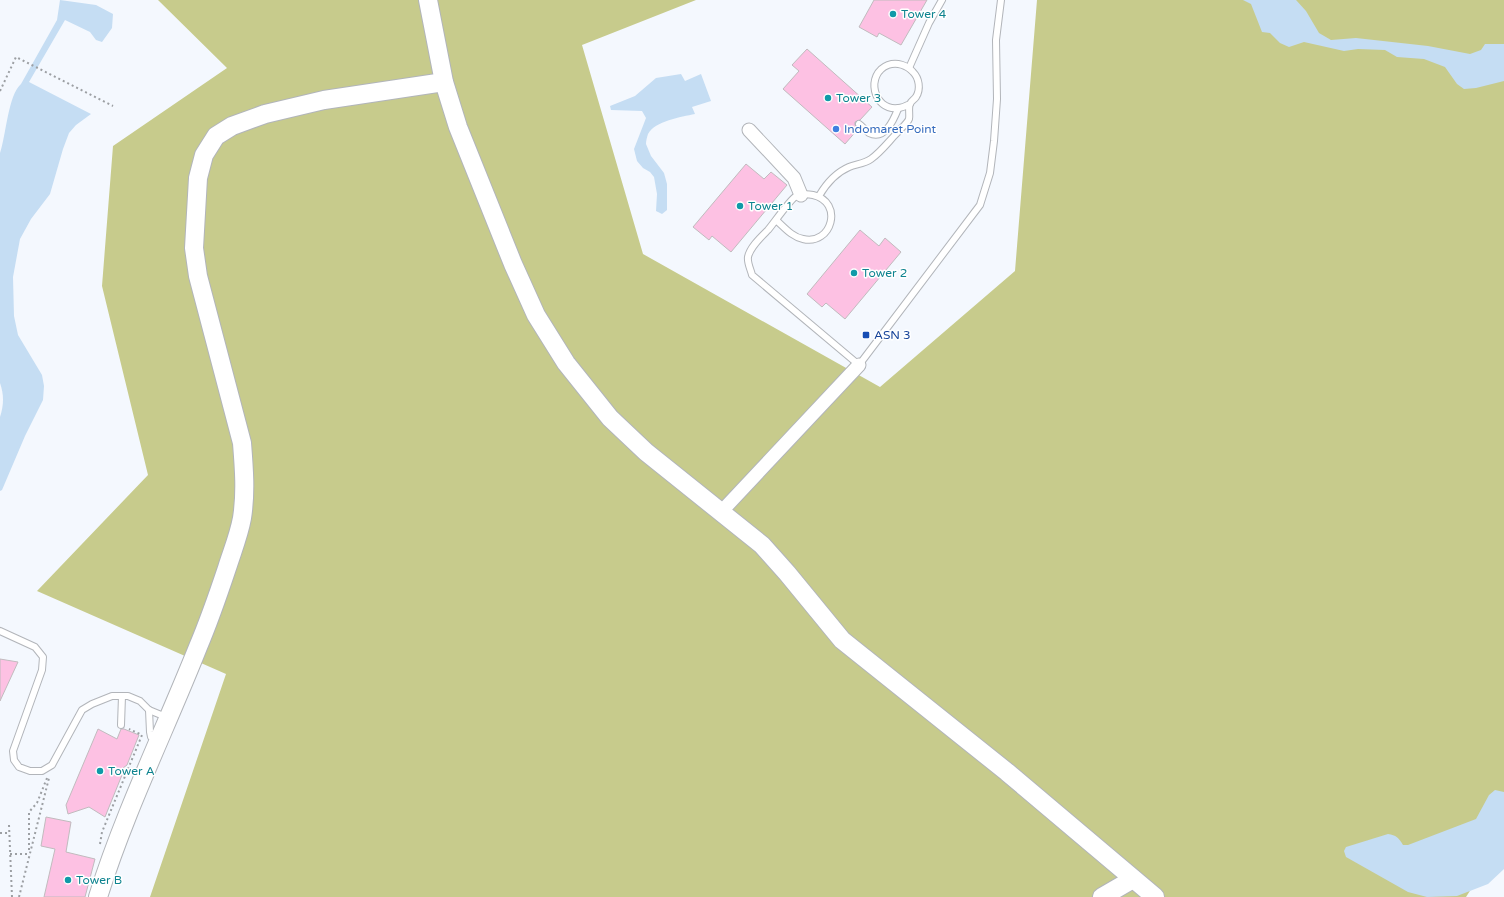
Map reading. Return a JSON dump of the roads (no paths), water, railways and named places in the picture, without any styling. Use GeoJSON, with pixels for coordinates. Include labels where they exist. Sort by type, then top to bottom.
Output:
{"type":"FeatureCollection","features":[{"type":"Feature","properties":{"kind":"street"},"geometry":{"type":"LineString","coordinates":[[428,0],[444,82],[458,127],[513,264],[536,315],[566,363],[610,418],[646,452],[722,511],[762,545],[788,573],[842,640],[1007,772],[1155,897]]}},
{"type":"Feature","properties":{"kind":"street"},"geometry":{"type":"LineString","coordinates":[[98,897],[111,856],[170,718],[211,616],[234,548],[242,519],[244,464],[242,443],[198,276],[194,248],[198,178],[204,155],[216,136],[232,126],[265,114],[324,100],[444,82]]}},
{"type":"Feature","properties":{"kind":"street"},"geometry":{"type":"LineString","coordinates":[[749,130],[794,178],[801,196]]}},
{"type":"Feature","properties":{"kind":"street"},"geometry":{"type":"LineString","coordinates":[[722,511],[859,365]]}},
{"type":"Feature","properties":{"kind":"street"},"geometry":{"type":"LineString","coordinates":[[1102,897],[1133,878]]}},
{"type":"Feature","properties":{"kind":"lane"},"geometry":{"type":"LineString","coordinates":[[909,68],[929,23],[942,0]]}},
{"type":"Feature","properties":{"kind":"lane"},"geometry":{"type":"LineString","coordinates":[[776,220],[792,234],[803,239],[814,239],[822,236],[830,226],[832,216],[829,205],[819,196],[807,194],[795,197],[776,220],[754,247],[748,258],[752,275],[859,365],[980,205],[990,173],[994,141],[996,40],[1001,0]]}},
{"type":"Feature","properties":{"kind":"lane"},"geometry":{"type":"LineString","coordinates":[[900,64],[909,68],[916,76],[919,86],[917,96],[910,104],[898,108],[887,107],[879,100],[874,91],[874,80],[880,71],[889,65],[900,64]]}},
{"type":"Feature","properties":{"kind":"lane"},"geometry":{"type":"LineString","coordinates":[[819,196],[828,182],[839,173],[849,167],[863,164],[872,159],[909,120],[910,104]]}},
{"type":"Feature","properties":{"kind":"lane"},"geometry":{"type":"LineString","coordinates":[[860,124],[869,133],[876,134],[885,131],[893,122],[898,108]]}},
{"type":"Feature","properties":{"kind":"lane"},"geometry":{"type":"LineString","coordinates":[[0,631],[35,647],[43,657],[42,670],[13,750],[14,760],[19,767],[30,771],[42,771],[52,765],[82,710],[92,704],[112,696],[128,696],[140,701],[150,710],[170,718]]}},
{"type":"Feature","properties":{"kind":"lane"},"geometry":{"type":"LineString","coordinates":[[121,725],[122,696]]}},
{"type":"Feature","properties":{"kind":"lane"},"geometry":{"type":"LineString","coordinates":[[150,710],[151,737],[160,741]]}},
{"type":"Feature","properties":{"kind":"water"},"geometry":{"type":"Polygon","coordinates":[[[60,0],[96,5],[113,14],[112,28],[102,42],[96,40],[90,32],[65,20],[29,82],[91,114],[76,125],[69,133],[50,194],[31,219],[20,239],[13,277],[14,316],[18,335],[42,375],[44,386],[43,400],[25,436],[2,490],[0,491],[0,417],[3,400],[0,383],[0,153],[13,97],[57,20],[60,0]]]}},
{"type":"Feature","properties":{"kind":"water"},"geometry":{"type":"Polygon","coordinates":[[[1243,0],[1296,0],[1306,11],[1319,33],[1331,40],[1356,38],[1428,46],[1470,54],[1481,50],[1485,44],[1504,44],[1504,81],[1476,88],[1464,89],[1457,84],[1445,67],[1424,59],[1397,57],[1385,50],[1358,49],[1344,51],[1304,42],[1289,47],[1280,43],[1270,33],[1262,32],[1251,4],[1243,0]]]}},
{"type":"Feature","properties":{"kind":"water"},"geometry":{"type":"Polygon","coordinates":[[[681,74],[685,81],[701,74],[711,101],[692,107],[695,114],[662,123],[656,126],[648,134],[646,144],[651,156],[664,173],[667,184],[667,210],[662,214],[656,211],[657,194],[654,177],[637,161],[634,149],[646,118],[642,111],[611,110],[610,106],[635,96],[656,78],[681,74]]]}},
{"type":"Feature","properties":{"kind":"water"},"geometry":{"type":"Polygon","coordinates":[[[1495,790],[1504,792],[1504,869],[1488,884],[1457,896],[1427,897],[1408,892],[1346,857],[1344,851],[1346,847],[1388,834],[1397,837],[1403,845],[1408,845],[1476,819],[1489,795],[1495,790]]]}},
{"type":"Feature","properties":{"kind":"place","name":"Tower 4"},"geometry":{"type":"Point","coordinates":[893,14]}},
{"type":"Feature","properties":{"kind":"place","name":"Tower 3"},"geometry":{"type":"Point","coordinates":[828,98]}},
{"type":"Feature","properties":{"kind":"place","name":"Indomaret Point"},"geometry":{"type":"Point","coordinates":[836,129]}},
{"type":"Feature","properties":{"kind":"place","name":"Tower 1"},"geometry":{"type":"Point","coordinates":[740,206]}},
{"type":"Feature","properties":{"kind":"place","name":"Tower 2"},"geometry":{"type":"Point","coordinates":[854,273]}},
{"type":"Feature","properties":{"kind":"place","name":"ASN 3"},"geometry":{"type":"Point","coordinates":[866,335]}},
{"type":"Feature","properties":{"kind":"place","name":"Tower A"},"geometry":{"type":"Point","coordinates":[100,771]}},
{"type":"Feature","properties":{"kind":"place","name":"Tower B"},"geometry":{"type":"Point","coordinates":[68,880]}}]}
